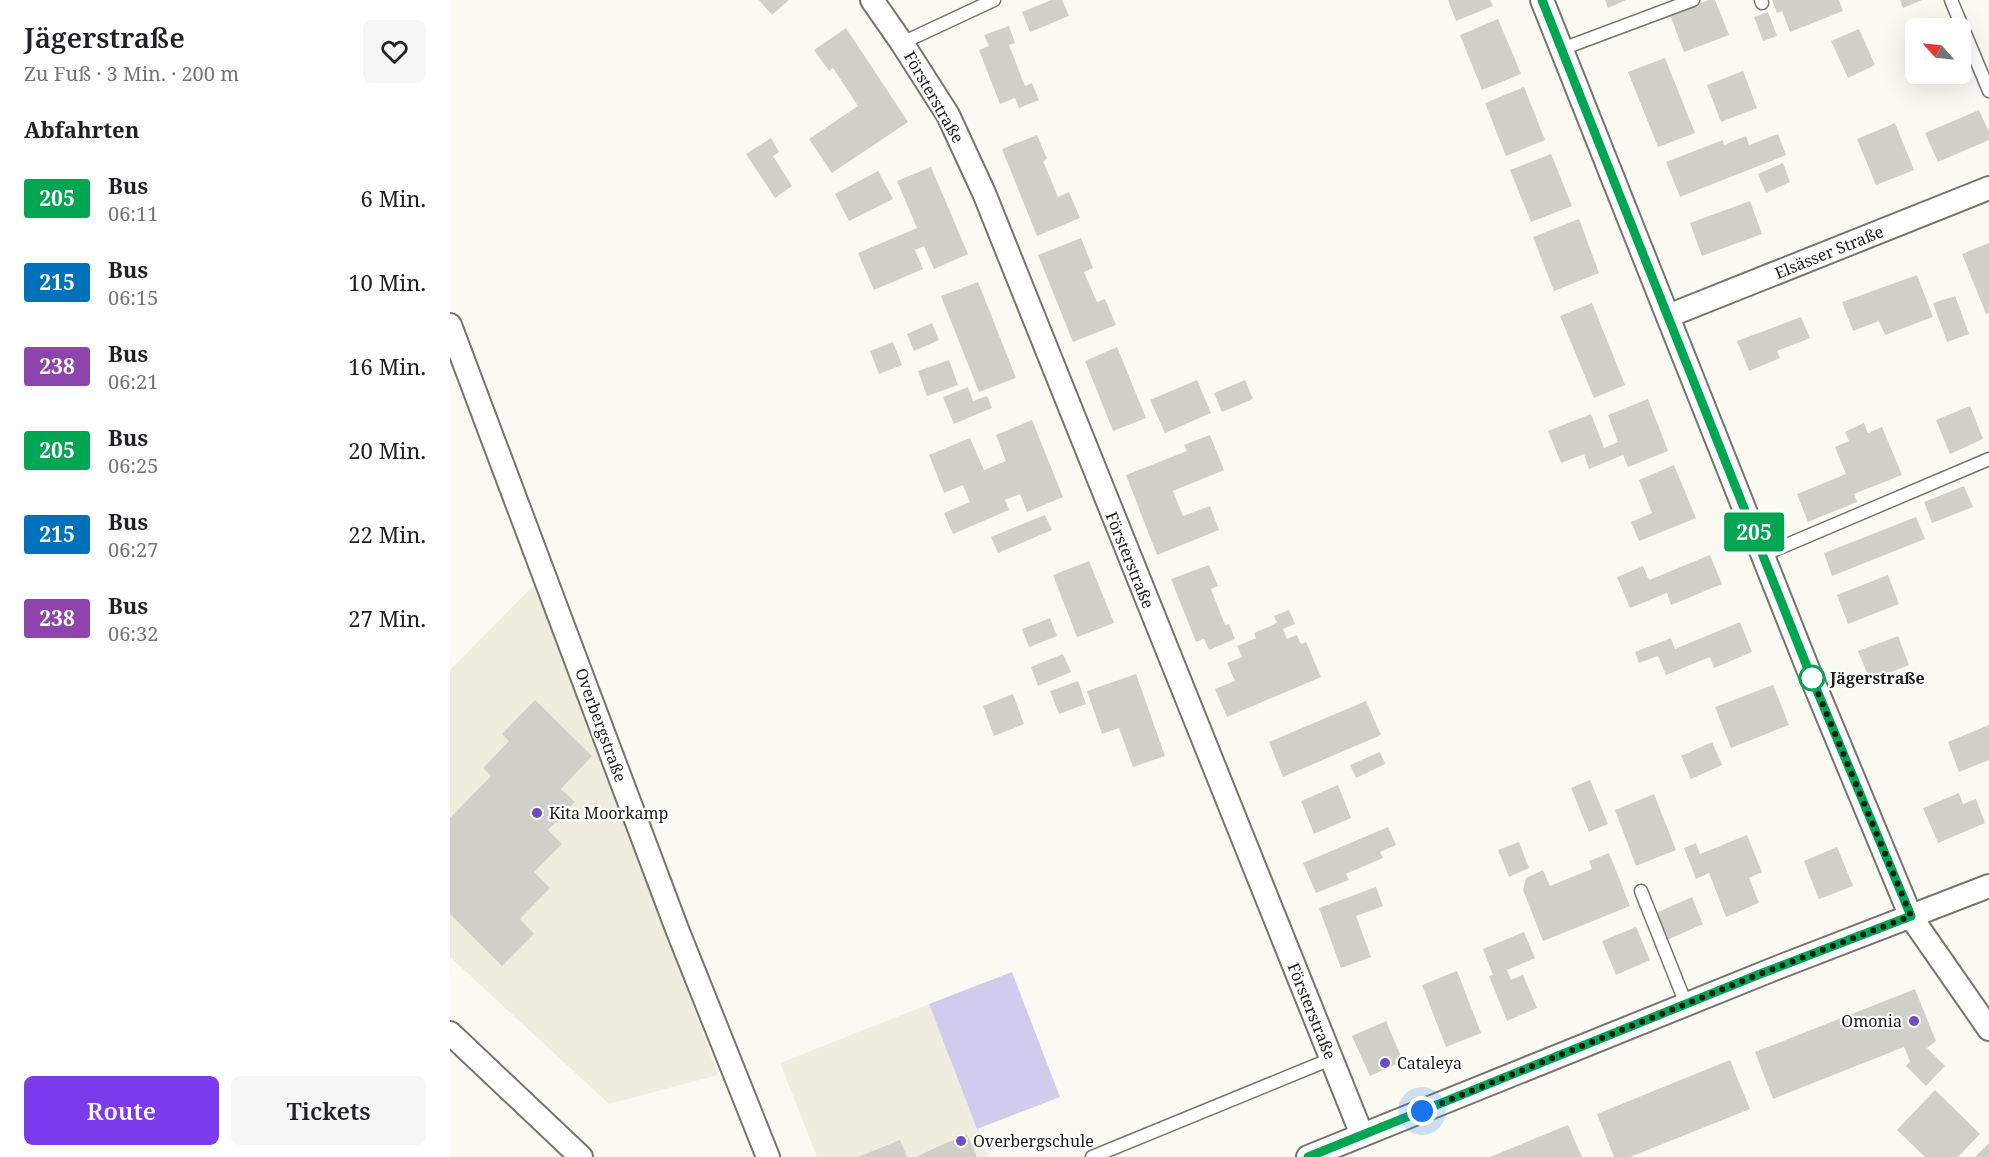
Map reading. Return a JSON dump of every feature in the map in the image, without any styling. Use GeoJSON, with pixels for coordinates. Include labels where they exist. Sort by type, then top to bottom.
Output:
{"type":"FeatureCollection","features":[{"type":"Feature","properties":{"kind":"street","name":"Försterstraße"},"geometry":{"type":"LineString","coordinates":[[872,0],[902,42],[948,115],[984,193],[1362,1135]]}},
{"type":"Feature","properties":{"kind":"street"},"geometry":{"type":"LineString","coordinates":[[1542,0],[1763,555],[1911,916],[1989,1029]]}},
{"type":"Feature","properties":{"kind":"street","name":"Elsässer Straße"},"geometry":{"type":"LineString","coordinates":[[1668,316],[1989,188]]}},
{"type":"Feature","properties":{"kind":"street","name":"Overbergstraße"},"geometry":{"type":"LineString","coordinates":[[450,325],[677,929],[768,1157]]}},
{"type":"Feature","properties":{"kind":"street"},"geometry":{"type":"LineString","coordinates":[[1308,1157],[1686,1004],[1989,886]]}},
{"type":"Feature","properties":{"kind":"street"},"geometry":{"type":"LineString","coordinates":[[450,1033],[581,1157]]}},
{"type":"Feature","properties":{"kind":"lane"},"geometry":{"type":"LineString","coordinates":[[902,42],[994,0]]}},
{"type":"Feature","properties":{"kind":"lane"},"geometry":{"type":"LineString","coordinates":[[1562,49],[1693,0]]}},
{"type":"Feature","properties":{"kind":"lane"},"geometry":{"type":"LineString","coordinates":[[1951,0],[1989,91]]}},
{"type":"Feature","properties":{"kind":"lane"},"geometry":{"type":"LineString","coordinates":[[1763,555],[1989,459]]}},
{"type":"Feature","properties":{"kind":"lane"},"geometry":{"type":"LineString","coordinates":[[1641,891],[1686,1004]]}},
{"type":"Feature","properties":{"kind":"lane"},"geometry":{"type":"LineString","coordinates":[[1092,1157],[1331,1059]]}},
{"type":"Feature","properties":{"kind":"shaded area","name":"Kita Moorkamp"},"geometry":{"type":"Polygon","coordinates":[[[541,578],[718,1075],[609,1104],[450,957],[450,670],[541,578]]]}},
{"type":"Feature","properties":{"kind":"shaded area"},"geometry":{"type":"Polygon","coordinates":[[[1012,972],[1060,1097],[977,1129],[929,1004],[1012,972]]]}},
{"type":"Feature","properties":{"kind":"shaded area"},"geometry":{"type":"Polygon","coordinates":[[[929,1004],[989,1157],[817,1157],[780,1063],[929,1004]]]}},
{"type":"Feature","properties":{"kind":"building"},"geometry":{"type":"Polygon","coordinates":[[[759,0],[789,0],[772,15],[759,0]]]}},
{"type":"Feature","properties":{"kind":"building"},"geometry":{"type":"Polygon","coordinates":[[[1051,0],[1062,0],[1069,16],[1030,32],[1022,12],[1051,0]]]}},
{"type":"Feature","properties":{"kind":"building"},"geometry":{"type":"Polygon","coordinates":[[[1448,0],[1490,0],[1493,6],[1456,21],[1448,0]]]}},
{"type":"Feature","properties":{"kind":"building"},"geometry":{"type":"Polygon","coordinates":[[[1605,0],[1626,0],[1608,8],[1605,0]]]}},
{"type":"Feature","properties":{"kind":"building"},"geometry":{"type":"Polygon","coordinates":[[[1709,0],[1715,0],[1729,35],[1684,52],[1670,15],[1709,0]]]}},
{"type":"Feature","properties":{"kind":"building"},"geometry":{"type":"Polygon","coordinates":[[[1772,0],[1839,0],[1843,11],[1790,32],[1782,11],[1777,13],[1772,0]]]}},
{"type":"Feature","properties":{"kind":"building"},"geometry":{"type":"Polygon","coordinates":[[[1900,0],[1922,0],[1903,8],[1900,0]]]}},
{"type":"Feature","properties":{"kind":"building"},"geometry":{"type":"Polygon","coordinates":[[[1768,12],[1777,36],[1763,41],[1754,17],[1768,12]]]}},
{"type":"Feature","properties":{"kind":"building"},"geometry":{"type":"Polygon","coordinates":[[[1498,19],[1521,74],[1482,90],[1460,35],[1498,19]]]}},
{"type":"Feature","properties":{"kind":"building"},"geometry":{"type":"Polygon","coordinates":[[[1009,26],[1015,43],[1009,45],[1025,86],[1032,83],[1039,100],[1019,108],[1015,98],[1000,104],[979,50],[989,46],[984,35],[1009,26]]]}},
{"type":"Feature","properties":{"kind":"building"},"geometry":{"type":"Polygon","coordinates":[[[846,28],[908,122],[832,173],[809,139],[858,106],[833,68],[829,71],[814,50],[846,28]]]}},
{"type":"Feature","properties":{"kind":"building"},"geometry":{"type":"Polygon","coordinates":[[[1859,29],[1875,65],[1848,78],[1831,41],[1859,29]]]}},
{"type":"Feature","properties":{"kind":"building"},"geometry":{"type":"Polygon","coordinates":[[[1665,58],[1695,133],[1658,147],[1628,72],[1665,58]]]}},
{"type":"Feature","properties":{"kind":"building"},"geometry":{"type":"Polygon","coordinates":[[[1743,71],[1757,108],[1721,122],[1707,85],[1743,71]]]}},
{"type":"Feature","properties":{"kind":"building"},"geometry":{"type":"Polygon","coordinates":[[[1524,87],[1545,140],[1506,156],[1485,103],[1524,87]]]}},
{"type":"Feature","properties":{"kind":"building"},"geometry":{"type":"Polygon","coordinates":[[[1979,110],[1989,132],[1989,140],[1938,162],[1925,133],[1979,110]]]}},
{"type":"Feature","properties":{"kind":"building"},"geometry":{"type":"Polygon","coordinates":[[[1895,123],[1914,170],[1876,185],[1857,139],[1895,123]]]}},
{"type":"Feature","properties":{"kind":"building"},"geometry":{"type":"Polygon","coordinates":[[[1778,134],[1786,155],[1680,197],[1666,162],[1723,140],[1724,145],[1746,136],[1749,145],[1778,134]]]}},
{"type":"Feature","properties":{"kind":"building"},"geometry":{"type":"Polygon","coordinates":[[[1037,135],[1047,159],[1043,161],[1058,197],[1069,192],[1080,218],[1037,236],[1002,149],[1037,135]]]}},
{"type":"Feature","properties":{"kind":"building"},"geometry":{"type":"Polygon","coordinates":[[[771,138],[779,152],[773,156],[792,186],[775,198],[746,154],[771,138]]]}},
{"type":"Feature","properties":{"kind":"building"},"geometry":{"type":"Polygon","coordinates":[[[1551,154],[1572,206],[1531,222],[1510,170],[1551,154]]]}},
{"type":"Feature","properties":{"kind":"building"},"geometry":{"type":"Polygon","coordinates":[[[1783,163],[1790,182],[1766,193],[1758,174],[1783,163]]]}},
{"type":"Feature","properties":{"kind":"building"},"geometry":{"type":"Polygon","coordinates":[[[931,167],[968,254],[934,269],[924,246],[915,250],[923,269],[874,290],[858,253],[917,228],[897,181],[931,167]]]}},
{"type":"Feature","properties":{"kind":"building"},"geometry":{"type":"Polygon","coordinates":[[[878,171],[893,199],[849,221],[835,194],[878,171]]]}},
{"type":"Feature","properties":{"kind":"building"},"geometry":{"type":"Polygon","coordinates":[[[1750,201],[1762,234],[1702,256],[1690,223],[1750,201]]]}},
{"type":"Feature","properties":{"kind":"building"},"geometry":{"type":"Polygon","coordinates":[[[1579,219],[1599,273],[1554,291],[1533,237],[1579,219]]]}},
{"type":"Feature","properties":{"kind":"building"},"geometry":{"type":"Polygon","coordinates":[[[1081,238],[1093,268],[1084,272],[1097,302],[1105,299],[1116,325],[1073,342],[1038,255],[1081,238]]]}},
{"type":"Feature","properties":{"kind":"building"},"geometry":{"type":"Polygon","coordinates":[[[1989,243],[1989,313],[1986,314],[1962,254],[1989,243]]]}},
{"type":"Feature","properties":{"kind":"building"},"geometry":{"type":"Polygon","coordinates":[[[1917,275],[1933,317],[1885,335],[1879,321],[1853,331],[1842,302],[1917,275]]]}},
{"type":"Feature","properties":{"kind":"building"},"geometry":{"type":"Polygon","coordinates":[[[978,282],[1016,378],[979,392],[941,296],[978,282]]]}},
{"type":"Feature","properties":{"kind":"building"},"geometry":{"type":"Polygon","coordinates":[[[1955,296],[1969,334],[1947,342],[1933,303],[1955,296]]]}},
{"type":"Feature","properties":{"kind":"building"},"geometry":{"type":"Polygon","coordinates":[[[1592,303],[1625,385],[1594,398],[1560,316],[1592,303]]]}},
{"type":"Feature","properties":{"kind":"building"},"geometry":{"type":"Polygon","coordinates":[[[1801,317],[1810,338],[1777,351],[1780,358],[1749,371],[1737,341],[1801,317]]]}},
{"type":"Feature","properties":{"kind":"building"},"geometry":{"type":"Polygon","coordinates":[[[932,323],[939,340],[914,351],[907,334],[932,323]]]}},
{"type":"Feature","properties":{"kind":"building"},"geometry":{"type":"Polygon","coordinates":[[[893,342],[902,365],[879,374],[870,351],[893,342]]]}},
{"type":"Feature","properties":{"kind":"building"},"geometry":{"type":"Polygon","coordinates":[[[1117,347],[1146,418],[1113,431],[1085,361],[1117,347]]]}},
{"type":"Feature","properties":{"kind":"building"},"geometry":{"type":"Polygon","coordinates":[[[949,360],[958,385],[927,396],[918,371],[949,360]]]}},
{"type":"Feature","properties":{"kind":"building"},"geometry":{"type":"Polygon","coordinates":[[[1197,380],[1211,413],[1165,433],[1150,400],[1197,380]]]}},
{"type":"Feature","properties":{"kind":"building"},"geometry":{"type":"Polygon","coordinates":[[[1245,380],[1253,399],[1222,412],[1214,393],[1245,380]]]}},
{"type":"Feature","properties":{"kind":"building"},"geometry":{"type":"Polygon","coordinates":[[[968,387],[973,401],[987,396],[992,408],[954,424],[943,397],[968,387]]]}},
{"type":"Feature","properties":{"kind":"building"},"geometry":{"type":"Polygon","coordinates":[[[1648,399],[1668,451],[1628,467],[1623,455],[1589,469],[1584,454],[1561,463],[1548,431],[1591,414],[1604,448],[1618,442],[1608,415],[1648,399]]]}},
{"type":"Feature","properties":{"kind":"building"},"geometry":{"type":"Polygon","coordinates":[[[1970,406],[1983,439],[1950,454],[1936,420],[1970,406]]]}},
{"type":"Feature","properties":{"kind":"building"},"geometry":{"type":"Polygon","coordinates":[[[1032,420],[1063,497],[1027,512],[1020,494],[1005,500],[1009,510],[953,534],[944,513],[970,502],[963,485],[944,493],[929,455],[970,438],[984,470],[1006,461],[996,435],[1032,420]]]}},
{"type":"Feature","properties":{"kind":"building"},"geometry":{"type":"Polygon","coordinates":[[[1864,423],[1868,433],[1882,427],[1902,475],[1854,494],[1857,502],[1808,522],[1797,494],[1846,474],[1835,447],[1849,441],[1845,432],[1864,423]]]}},
{"type":"Feature","properties":{"kind":"building"},"geometry":{"type":"Polygon","coordinates":[[[1210,435],[1224,470],[1173,491],[1183,516],[1210,506],[1219,530],[1157,555],[1126,475],[1187,451],[1184,445],[1210,435]]]}},
{"type":"Feature","properties":{"kind":"building"},"geometry":{"type":"Polygon","coordinates":[[[1674,465],[1696,518],[1639,541],[1631,522],[1652,513],[1639,480],[1674,465]]]}},
{"type":"Feature","properties":{"kind":"building"},"geometry":{"type":"Polygon","coordinates":[[[1964,486],[1973,507],[1932,523],[1924,502],[1964,486]]]}},
{"type":"Feature","properties":{"kind":"building"},"geometry":{"type":"Polygon","coordinates":[[[1045,515],[1052,530],[998,553],[991,537],[1045,515]]]}},
{"type":"Feature","properties":{"kind":"building"},"geometry":{"type":"Polygon","coordinates":[[[1916,517],[1925,539],[1832,576],[1824,553],[1916,517]]]}},
{"type":"Feature","properties":{"kind":"building"},"geometry":{"type":"Polygon","coordinates":[[[1710,555],[1722,584],[1671,605],[1667,593],[1630,608],[1617,577],[1643,566],[1649,580],[1710,555]]]}},
{"type":"Feature","properties":{"kind":"building"},"geometry":{"type":"Polygon","coordinates":[[[1089,561],[1114,623],[1077,637],[1053,575],[1089,561]]]}},
{"type":"Feature","properties":{"kind":"building"},"geometry":{"type":"Polygon","coordinates":[[[1209,565],[1218,586],[1211,589],[1225,625],[1229,624],[1235,639],[1209,650],[1204,639],[1196,642],[1171,579],[1209,565]]]}},
{"type":"Feature","properties":{"kind":"building"},"geometry":{"type":"Polygon","coordinates":[[[1888,575],[1899,604],[1848,624],[1837,595],[1888,575]]]}},
{"type":"Feature","properties":{"kind":"building"},"geometry":{"type":"Polygon","coordinates":[[[1289,610],[1295,624],[1283,629],[1287,639],[1297,635],[1301,644],[1306,642],[1321,677],[1227,717],[1215,689],[1235,681],[1227,663],[1242,657],[1237,646],[1256,638],[1254,633],[1277,623],[1274,616],[1289,610]]]}},
{"type":"Feature","properties":{"kind":"building"},"geometry":{"type":"Polygon","coordinates":[[[1050,618],[1057,636],[1029,647],[1022,629],[1050,618]]]}},
{"type":"Feature","properties":{"kind":"building"},"geometry":{"type":"Polygon","coordinates":[[[1740,622],[1752,652],[1714,668],[1710,657],[1666,675],[1658,656],[1639,663],[1635,652],[1671,638],[1675,649],[1740,622]]]}},
{"type":"Feature","properties":{"kind":"building"},"geometry":{"type":"Polygon","coordinates":[[[1898,636],[1909,665],[1870,680],[1858,651],[1898,636]]]}},
{"type":"Feature","properties":{"kind":"building"},"geometry":{"type":"Polygon","coordinates":[[[1063,654],[1071,672],[1038,686],[1031,667],[1063,654]]]}},
{"type":"Feature","properties":{"kind":"building"},"geometry":{"type":"Polygon","coordinates":[[[1136,674],[1165,756],[1133,767],[1119,728],[1102,734],[1087,691],[1136,674]]]}},
{"type":"Feature","properties":{"kind":"building"},"geometry":{"type":"Polygon","coordinates":[[[1078,681],[1086,704],[1059,714],[1050,691],[1078,681]]]}},
{"type":"Feature","properties":{"kind":"building"},"geometry":{"type":"Polygon","coordinates":[[[1773,685],[1789,725],[1731,748],[1715,707],[1773,685]]]}},
{"type":"Feature","properties":{"kind":"building"},"geometry":{"type":"Polygon","coordinates":[[[1013,694],[1024,724],[994,736],[983,706],[1013,694]]]}},
{"type":"Feature","properties":{"kind":"building"},"geometry":{"type":"Polygon","coordinates":[[[535,700],[592,756],[561,789],[575,802],[548,830],[562,844],[534,872],[550,888],[520,919],[534,934],[502,966],[450,914],[450,818],[491,776],[483,768],[509,741],[502,734],[535,700]]]}},
{"type":"Feature","properties":{"kind":"building"},"geometry":{"type":"Polygon","coordinates":[[[1366,701],[1381,735],[1283,777],[1269,742],[1366,701]]]}},
{"type":"Feature","properties":{"kind":"building"},"geometry":{"type":"Polygon","coordinates":[[[1989,725],[1989,760],[1959,772],[1948,742],[1989,725]]]}},
{"type":"Feature","properties":{"kind":"building"},"geometry":{"type":"Polygon","coordinates":[[[1712,742],[1722,765],[1691,779],[1681,756],[1712,742]]]}},
{"type":"Feature","properties":{"kind":"building"},"geometry":{"type":"Polygon","coordinates":[[[1380,752],[1385,764],[1356,778],[1350,765],[1380,752]]]}},
{"type":"Feature","properties":{"kind":"building"},"geometry":{"type":"Polygon","coordinates":[[[1590,780],[1608,824],[1589,832],[1571,788],[1590,780]]]}},
{"type":"Feature","properties":{"kind":"building"},"geometry":{"type":"Polygon","coordinates":[[[1338,785],[1351,818],[1314,834],[1301,801],[1338,785]]]}},
{"type":"Feature","properties":{"kind":"building"},"geometry":{"type":"Polygon","coordinates":[[[1959,793],[1963,804],[1976,799],[1985,823],[1938,843],[1923,808],[1959,793]]]}},
{"type":"Feature","properties":{"kind":"building"},"geometry":{"type":"Polygon","coordinates":[[[1654,794],[1676,850],[1636,866],[1615,810],[1654,794]]]}},
{"type":"Feature","properties":{"kind":"building"},"geometry":{"type":"Polygon","coordinates":[[[1388,827],[1396,845],[1380,852],[1383,858],[1346,874],[1349,880],[1316,893],[1303,863],[1388,827]]]}},
{"type":"Feature","properties":{"kind":"building"},"geometry":{"type":"Polygon","coordinates":[[[1747,835],[1762,872],[1749,878],[1759,903],[1726,917],[1709,873],[1696,879],[1684,848],[1696,843],[1700,854],[1747,835]]]}},
{"type":"Feature","properties":{"kind":"building"},"geometry":{"type":"Polygon","coordinates":[[[1519,842],[1529,868],[1509,877],[1498,850],[1519,842]]]}},
{"type":"Feature","properties":{"kind":"building"},"geometry":{"type":"Polygon","coordinates":[[[1837,847],[1853,886],[1819,899],[1804,861],[1837,847]]]}},
{"type":"Feature","properties":{"kind":"building"},"geometry":{"type":"Polygon","coordinates":[[[1609,853],[1630,906],[1543,941],[1523,890],[1526,878],[1543,870],[1550,886],[1592,869],[1589,861],[1609,853]]]}},
{"type":"Feature","properties":{"kind":"building"},"geometry":{"type":"Polygon","coordinates":[[[1376,887],[1383,906],[1356,916],[1371,957],[1341,968],[1319,908],[1376,887]]]}},
{"type":"Feature","properties":{"kind":"building"},"geometry":{"type":"Polygon","coordinates":[[[1692,897],[1703,924],[1667,940],[1656,913],[1692,897]]]}},
{"type":"Feature","properties":{"kind":"building"},"geometry":{"type":"Polygon","coordinates":[[[1636,927],[1650,960],[1616,975],[1602,941],[1636,927]]]}},
{"type":"Feature","properties":{"kind":"building"},"geometry":{"type":"Polygon","coordinates":[[[1524,932],[1535,958],[1507,970],[1511,980],[1523,975],[1537,1008],[1507,1021],[1489,976],[1493,975],[1483,949],[1524,932]]]}},
{"type":"Feature","properties":{"kind":"building"},"geometry":{"type":"Polygon","coordinates":[[[1457,971],[1481,1033],[1446,1047],[1422,985],[1457,971]]]}},
{"type":"Feature","properties":{"kind":"building"},"geometry":{"type":"Polygon","coordinates":[[[1915,989],[1936,1041],[1927,1048],[1945,1066],[1926,1086],[1906,1066],[1910,1061],[1904,1047],[1773,1099],[1755,1052],[1915,989]]]}},
{"type":"Feature","properties":{"kind":"building"},"geometry":{"type":"Polygon","coordinates":[[[1386,1021],[1403,1061],[1370,1076],[1352,1036],[1386,1021]]]}},
{"type":"Feature","properties":{"kind":"building"},"geometry":{"type":"Polygon","coordinates":[[[1730,1060],[1750,1109],[1630,1157],[1614,1157],[1597,1114],[1730,1060]]]}},
{"type":"Feature","properties":{"kind":"building"},"geometry":{"type":"Polygon","coordinates":[[[1935,1090],[1980,1134],[1958,1157],[1925,1157],[1897,1130],[1935,1090]]]}},
{"type":"Feature","properties":{"kind":"building"},"geometry":{"type":"Polygon","coordinates":[[[1568,1125],[1582,1157],[1490,1157],[1568,1125]]]}},
{"type":"Feature","properties":{"kind":"building","name":"Overbergschule"},"geometry":{"type":"Polygon","coordinates":[[[967,1134],[977,1157],[916,1157],[937,1147],[967,1134]]]}},
{"type":"Feature","properties":{"kind":"building"},"geometry":{"type":"Polygon","coordinates":[[[900,1140],[907,1157],[858,1157],[900,1140]]]}},
{"type":"Feature","properties":{"kind":"building"},"geometry":{"type":"Polygon","coordinates":[[[1989,1143],[1989,1157],[1975,1157],[1989,1143]]]}},
{"type":"Feature","properties":{"kind":"bus line","name":"205"},"geometry":{"type":"LineString","coordinates":[[1308,1157],[1760,974],[1911,916],[1808,669],[1542,0]]}},
{"type":"Feature","properties":{"kind":"place","name":"Jägerstraße"},"geometry":{"type":"Point","coordinates":[1812,678]}},
{"type":"Feature","properties":{"kind":"place","name":"Kita Moorkamp"},"geometry":{"type":"Point","coordinates":[537,813]}},
{"type":"Feature","properties":{"kind":"place","name":"Omonia"},"geometry":{"type":"Point","coordinates":[1914,1021]}},
{"type":"Feature","properties":{"kind":"place","name":"Cataleya"},"geometry":{"type":"Point","coordinates":[1385,1063]}},
{"type":"Feature","properties":{"kind":"place","name":"Overbergschule"},"geometry":{"type":"Point","coordinates":[961,1141]}},
{"type":"Feature","properties":{"kind":"route"},"geometry":{"type":"LineString","coordinates":[[1422,1111],[1760,974],[1911,916],[1808,669],[1812,678]]}}]}
